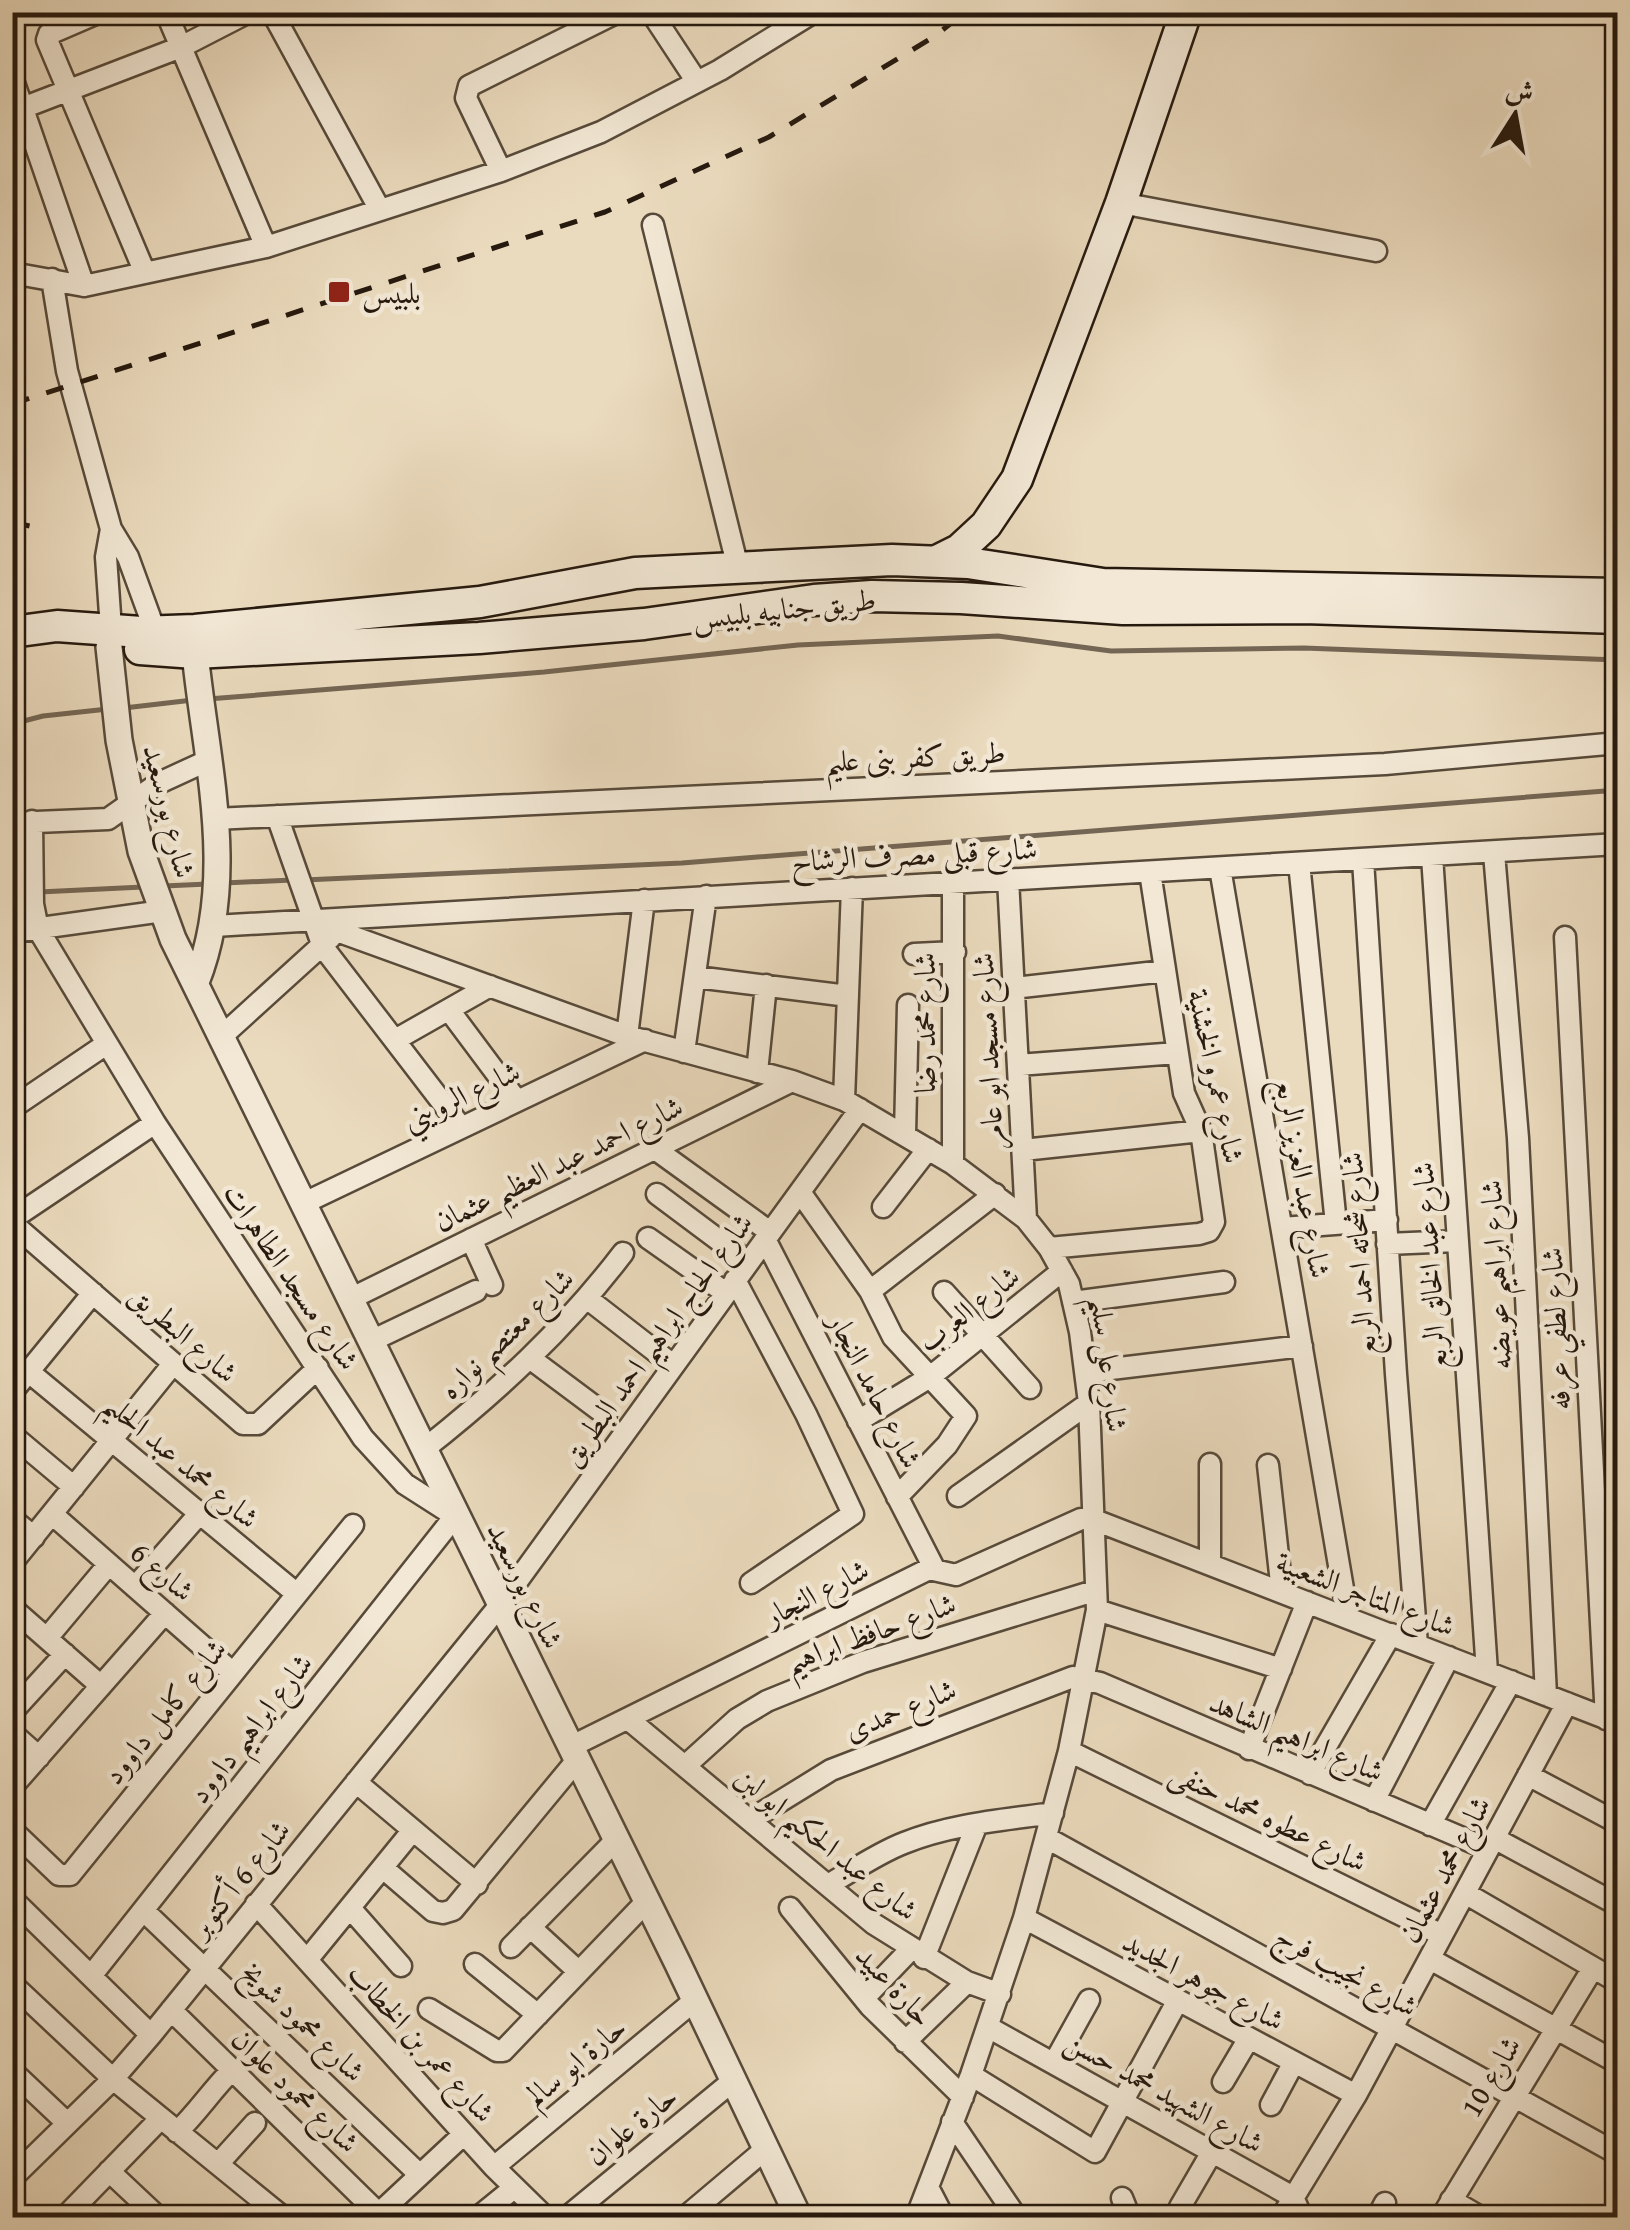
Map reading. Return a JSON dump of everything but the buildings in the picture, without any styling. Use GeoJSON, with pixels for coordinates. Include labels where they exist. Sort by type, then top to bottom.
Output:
{"type":"FeatureCollection","features":[{"type":"Feature","properties":{"kind":"main road"},"geometry":{"type":"LineString","coordinates":[[961,598],[970,578],[953,562],[959,550],[986,526],[1017,479],[1121,204],[1186,12]]}},
{"type":"Feature","properties":{"kind":"main road","name":"طريق جنابيه بلبيس"},"geometry":{"type":"LineString","coordinates":[[12,632],[57,626],[111,650],[155,631],[444,606],[636,574],[860,561],[953,562],[1103,584],[1580,606],[1618,618]]}},
{"type":"Feature","properties":{"kind":"main road"},"geometry":{"type":"LineString","coordinates":[[636,574],[644,624]]}},
{"type":"Feature","properties":{"kind":"main road","name":"طريق جنابيه بلبيس"},"geometry":{"type":"LineString","coordinates":[[12,647],[68,643],[196,661],[644,624],[843,598],[961,598],[1122,609],[1580,606],[1618,594]]}},
{"type":"Feature","properties":{"kind":"street"},"geometry":{"type":"LineString","coordinates":[[100,12],[47,36],[145,273]]}},
{"type":"Feature","properties":{"kind":"street"},"geometry":{"type":"LineString","coordinates":[[166,12],[266,247]]}},
{"type":"Feature","properties":{"kind":"street"},"geometry":{"type":"LineString","coordinates":[[25,107],[180,46],[250,12]]}},
{"type":"Feature","properties":{"kind":"street"},"geometry":{"type":"LineString","coordinates":[[272,12],[380,210]]}},
{"type":"Feature","properties":{"kind":"street"},"geometry":{"type":"LineString","coordinates":[[501,170],[466,98],[469,86],[618,12]]}},
{"type":"Feature","properties":{"kind":"street"},"geometry":{"type":"LineString","coordinates":[[651,12],[697,82]]}},
{"type":"Feature","properties":{"kind":"street"},"geometry":{"type":"LineString","coordinates":[[12,249],[15,273],[84,286],[266,247],[501,170],[601,132],[697,82],[782,20],[814,12]]}},
{"type":"Feature","properties":{"kind":"street"},"geometry":{"type":"LineString","coordinates":[[12,78],[84,286]]}},
{"type":"Feature","properties":{"kind":"street"},"geometry":{"type":"LineString","coordinates":[[1121,204],[1376,251]]}},
{"type":"Feature","properties":{"kind":"street"},"geometry":{"type":"LineString","coordinates":[[653,224],[738,568]]}},
{"type":"Feature","properties":{"kind":"street"},"geometry":{"type":"LineString","coordinates":[[52,280],[67,370],[111,529],[128,557],[155,631]]}},
{"type":"Feature","properties":{"kind":"street"},"geometry":{"type":"LineString","coordinates":[[111,529],[106,558],[111,650]]}},
{"type":"Feature","properties":{"kind":"street","name":"شارع بورسعيد"},"geometry":{"type":"LineString","coordinates":[[111,650],[119,740],[141,851],[174,939],[647,1900],[799,2218]]}},
{"type":"Feature","properties":{"kind":"street","name":"شارع بورسعيد"},"geometry":{"type":"LineString","coordinates":[[196,661],[216,832],[218,899],[214,926],[196,982]]}},
{"type":"Feature","properties":{"kind":"street","name":"طريق كفر بنى عليم"},"geometry":{"type":"LineString","coordinates":[[216,832],[278,816],[1385,764],[1618,744]]}},
{"type":"Feature","properties":{"kind":"street"},"geometry":{"type":"LineString","coordinates":[[22,822],[108,819],[158,783],[209,760]]}},
{"type":"Feature","properties":{"kind":"street"},"geometry":{"type":"LineString","coordinates":[[278,816],[319,925],[394,1040],[461,1127]]}},
{"type":"Feature","properties":{"kind":"street","name":"شارع مسجد الطاهرات"},"geometry":{"type":"LineString","coordinates":[[22,822],[33,844],[36,922],[105,1045],[382,1462],[404,1484],[455,1516]]}},
{"type":"Feature","properties":{"kind":"street","name":"شارع قبلى مصرف الرشاح"},"geometry":{"type":"LineString","coordinates":[[214,926],[319,925],[706,896],[1618,844]]}},
{"type":"Feature","properties":{"kind":"street","name":"شارع ابراهيم عويضه"},"geometry":{"type":"LineString","coordinates":[[1494,853],[1518,1138],[1546,1695]]}},
{"type":"Feature","properties":{"kind":"street","name":"شارع عبد الخالق الربع"},"geometry":{"type":"LineString","coordinates":[[1432,856],[1487,1672]]}},
{"type":"Feature","properties":{"kind":"street","name":"شارع شحاته احمد الربع"},"geometry":{"type":"LineString","coordinates":[[1364,860],[1417,1645]]}},
{"type":"Feature","properties":{"kind":"street"},"geometry":{"type":"LineString","coordinates":[[1299,863],[1336,1224]]}},
{"type":"Feature","properties":{"kind":"street","name":"شارع عبد العزيز الربع"},"geometry":{"type":"LineString","coordinates":[[1220,868],[1348,1618]]}},
{"type":"Feature","properties":{"kind":"street","name":"شارع عمرو الخشنية"},"geometry":{"type":"LineString","coordinates":[[1048,1248],[1208,1231],[1214,1222],[1201,1131],[1184,1093],[1150,872]]}},
{"type":"Feature","properties":{"kind":"street","name":"شارع مسجد ابو عامر"},"geometry":{"type":"LineString","coordinates":[[1008,879],[1026,1220]]}},
{"type":"Feature","properties":{"kind":"street","name":"شارع محمد رضا"},"geometry":{"type":"LineString","coordinates":[[953,882],[953,1164]]}},
{"type":"Feature","properties":{"kind":"street"},"geometry":{"type":"LineString","coordinates":[[852,888],[848,996],[852,1104]]}},
{"type":"Feature","properties":{"kind":"street"},"geometry":{"type":"LineString","coordinates":[[684,1052],[706,896]]}},
{"type":"Feature","properties":{"kind":"street"},"geometry":{"type":"LineString","coordinates":[[636,1038],[644,900]]}},
{"type":"Feature","properties":{"kind":"street"},"geometry":{"type":"LineString","coordinates":[[12,932],[36,922],[163,909]]}},
{"type":"Feature","properties":{"kind":"street"},"geometry":{"type":"LineString","coordinates":[[222,1036],[319,925]]}},
{"type":"Feature","properties":{"kind":"street","name":"شارع على سليم"},"geometry":{"type":"LineString","coordinates":[[319,925],[636,1038],[792,1082],[852,1104],[953,1164],[995,1194],[1026,1220],[1062,1271],[1074,1302],[1090,1403],[1096,1600],[1068,1751],[1024,1918],[971,2075],[916,2218]]}},
{"type":"Feature","properties":{"kind":"street","name":"شارع لطفي عرفه"},"geometry":{"type":"LineString","coordinates":[[1564,937],[1612,1721]]}},
{"type":"Feature","properties":{"kind":"street"},"geometry":{"type":"LineString","coordinates":[[914,954],[955,952]]}},
{"type":"Feature","properties":{"kind":"street"},"geometry":{"type":"LineString","coordinates":[[1014,988],[1165,971]]}},
{"type":"Feature","properties":{"kind":"street"},"geometry":{"type":"LineString","coordinates":[[696,977],[848,996]]}},
{"type":"Feature","properties":{"kind":"street"},"geometry":{"type":"LineString","coordinates":[[756,1072],[766,985]]}},
{"type":"Feature","properties":{"kind":"street"},"geometry":{"type":"LineString","coordinates":[[394,1040],[490,986]]}},
{"type":"Feature","properties":{"kind":"street"},"geometry":{"type":"LineString","coordinates":[[905,1134],[908,1005]]}},
{"type":"Feature","properties":{"kind":"street"},"geometry":{"type":"LineString","coordinates":[[449,1010],[517,1102]]}},
{"type":"Feature","properties":{"kind":"street","name":"شارع الرويني"},"geometry":{"type":"LineString","coordinates":[[302,1204],[517,1102],[636,1038]]}},
{"type":"Feature","properties":{"kind":"street"},"geometry":{"type":"LineString","coordinates":[[12,1108],[105,1045]]}},
{"type":"Feature","properties":{"kind":"street"},"geometry":{"type":"LineString","coordinates":[[1018,1065],[1177,1053]]}},
{"type":"Feature","properties":{"kind":"street","name":"شارع احمد عبد العظيم عثمان"},"geometry":{"type":"LineString","coordinates":[[350,1299],[792,1082]]}},
{"type":"Feature","properties":{"kind":"street","name":"شارع الحاج ابراهيم احمد البطريق"},"geometry":{"type":"LineString","coordinates":[[500,1605],[800,1192],[852,1104]]}},
{"type":"Feature","properties":{"kind":"street"},"geometry":{"type":"LineString","coordinates":[[12,1221],[155,1124]]}},
{"type":"Feature","properties":{"kind":"street"},"geometry":{"type":"LineString","coordinates":[[1024,1150],[1201,1131]]}},
{"type":"Feature","properties":{"kind":"street"},"geometry":{"type":"LineString","coordinates":[[655,1149],[768,1236]]}},
{"type":"Feature","properties":{"kind":"street"},"geometry":{"type":"LineString","coordinates":[[884,1207],[928,1149]]}},
{"type":"Feature","properties":{"kind":"street"},"geometry":{"type":"LineString","coordinates":[[800,1192],[870,1291],[894,1337],[965,1414],[966,1420],[928,1467],[897,1498]]}},
{"type":"Feature","properties":{"kind":"street"},"geometry":{"type":"LineString","coordinates":[[657,1194],[748,1262]]}},
{"type":"Feature","properties":{"kind":"street"},"geometry":{"type":"LineString","coordinates":[[870,1291],[995,1194]]}},
{"type":"Feature","properties":{"kind":"street"},"geometry":{"type":"LineString","coordinates":[[1282,1228],[1386,1220]]}},
{"type":"Feature","properties":{"kind":"street","name":"شارع البطريق"},"geometry":{"type":"LineString","coordinates":[[12,1221],[244,1424],[258,1424],[318,1368]]}},
{"type":"Feature","properties":{"kind":"street","name":"شارع حامد النجار"},"geometry":{"type":"LineString","coordinates":[[768,1236],[934,1568]]}},
{"type":"Feature","properties":{"kind":"street"},"geometry":{"type":"LineString","coordinates":[[648,1238],[731,1286],[806,1414],[853,1514],[751,1583]]}},
{"type":"Feature","properties":{"kind":"street"},"geometry":{"type":"LineString","coordinates":[[370,1341],[484,1288],[471,1239]]}},
{"type":"Feature","properties":{"kind":"street"},"geometry":{"type":"LineString","coordinates":[[1388,1244],[1458,1241]]}},
{"type":"Feature","properties":{"kind":"street","name":"شارع معتصم نواره"},"geometry":{"type":"LineString","coordinates":[[423,1450],[531,1358],[588,1300],[623,1254]]}},
{"type":"Feature","properties":{"kind":"street","name":"شارع العرب"},"geometry":{"type":"LineString","coordinates":[[858,1421],[930,1377],[1062,1271]]}},
{"type":"Feature","properties":{"kind":"street"},"geometry":{"type":"LineString","coordinates":[[1074,1302],[1224,1282]]}},
{"type":"Feature","properties":{"kind":"street"},"geometry":{"type":"LineString","coordinates":[[944,1292],[1030,1388]]}},
{"type":"Feature","properties":{"kind":"street"},"geometry":{"type":"LineString","coordinates":[[12,1392],[93,1294]]}},
{"type":"Feature","properties":{"kind":"street"},"geometry":{"type":"LineString","coordinates":[[588,1300],[673,1366]]}},
{"type":"Feature","properties":{"kind":"street"},"geometry":{"type":"LineString","coordinates":[[1086,1372],[1302,1346]]}},
{"type":"Feature","properties":{"kind":"street"},"geometry":{"type":"LineString","coordinates":[[531,1358],[606,1415]]}},
{"type":"Feature","properties":{"kind":"street"},"geometry":{"type":"LineString","coordinates":[[12,1563],[174,1364]]}},
{"type":"Feature","properties":{"kind":"street","name":"شارع محمد عبد الحليم"},"geometry":{"type":"LineString","coordinates":[[29,1372],[297,1594]]}},
{"type":"Feature","properties":{"kind":"street"},"geometry":{"type":"LineString","coordinates":[[958,1496],[1090,1403]]}},
{"type":"Feature","properties":{"kind":"street"},"geometry":{"type":"LineString","coordinates":[[12,1435],[74,1487]]}},
{"type":"Feature","properties":{"kind":"street"},"geometry":{"type":"LineString","coordinates":[[1210,1464],[1210,1564]]}},
{"type":"Feature","properties":{"kind":"street"},"geometry":{"type":"LineString","coordinates":[[1268,1465],[1282,1592]]}},
{"type":"Feature","properties":{"kind":"street"},"geometry":{"type":"LineString","coordinates":[[135,1587],[200,1513]]}},
{"type":"Feature","properties":{"kind":"street","name":"شارع 6"},"geometry":{"type":"LineString","coordinates":[[52,1514],[234,1673]]}},
{"type":"Feature","properties":{"kind":"street","name":"شارع ابراهيم داوود"},"geometry":{"type":"LineString","coordinates":[[90,1976],[455,1516]]}},
{"type":"Feature","properties":{"kind":"street"},"geometry":{"type":"LineString","coordinates":[[12,1519],[34,1537]]}},
{"type":"Feature","properties":{"kind":"street","name":"شارع المتاجر الشعبية"},"geometry":{"type":"LineString","coordinates":[[1092,1520],[1612,1721]]}},
{"type":"Feature","properties":{"kind":"street","name":"شارع النجار"},"geometry":{"type":"LineString","coordinates":[[574,1754],[628,1719],[934,1568],[946,1575],[956,1575],[1073,1521],[1092,1520]]}},
{"type":"Feature","properties":{"kind":"street","name":"شارع كامل داوود"},"geometry":{"type":"LineString","coordinates":[[12,1830],[59,1875],[70,1875],[353,1525]]}},
{"type":"Feature","properties":{"kind":"street"},"geometry":{"type":"LineString","coordinates":[[47,1638],[109,1564]]}},
{"type":"Feature","properties":{"kind":"street"},"geometry":{"type":"LineString","coordinates":[[1096,1600],[1281,1669]]}},
{"type":"Feature","properties":{"kind":"street","name":"شارع حافظ ابراهيم"},"geometry":{"type":"LineString","coordinates":[[685,1766],[737,1719],[767,1701],[863,1662],[1096,1600]]}},
{"type":"Feature","properties":{"kind":"street"},"geometry":{"type":"LineString","coordinates":[[1249,1748],[1308,1602]]}},
{"type":"Feature","properties":{"kind":"street","name":"شارع 6 أكتوبر"},"geometry":{"type":"LineString","coordinates":[[15,2172],[113,2079],[152,2036],[500,1605]]}},
{"type":"Feature","properties":{"kind":"street"},"geometry":{"type":"LineString","coordinates":[[12,1608],[101,1686]]}},
{"type":"Feature","properties":{"kind":"street"},"geometry":{"type":"LineString","coordinates":[[12,1787],[165,1613]]}},
{"type":"Feature","properties":{"kind":"street"},"geometry":{"type":"LineString","coordinates":[[1310,1774],[1391,1634]]}},
{"type":"Feature","properties":{"kind":"street"},"geometry":{"type":"LineString","coordinates":[[12,1712],[65,1654]]}},
{"type":"Feature","properties":{"kind":"street"},"geometry":{"type":"LineString","coordinates":[[1374,1802],[1450,1657]]}},
{"type":"Feature","properties":{"kind":"street","name":"شارع حمدى"},"geometry":{"type":"LineString","coordinates":[[750,1820],[831,1770],[874,1750],[1064,1678],[1082,1678]]}},
{"type":"Feature","properties":{"kind":"street","name":"شارع ابراهيم الشاهد"},"geometry":{"type":"LineString","coordinates":[[1082,1678],[1430,1826],[1491,1844],[1618,1906]]}},
{"type":"Feature","properties":{"kind":"street"},"geometry":{"type":"LineString","coordinates":[[1430,1826],[1511,1682]]}},
{"type":"Feature","properties":{"kind":"street","name":"شارع محمد عثمان"},"geometry":{"type":"LineString","coordinates":[[1280,2218],[1356,2095],[1567,1704]]}},
{"type":"Feature","properties":{"kind":"street","name":"شارع عبد الحكيم ابو لبن"},"geometry":{"type":"LineString","coordinates":[[628,1719],[874,1924],[967,1982],[1000,1994]]}},
{"type":"Feature","properties":{"kind":"street"},"geometry":{"type":"LineString","coordinates":[[12,1733],[39,1757]]}},
{"type":"Feature","properties":{"kind":"street","name":"شارع عطوه محمد حنفى"},"geometry":{"type":"LineString","coordinates":[[1068,1751],[1442,1935]]}},
{"type":"Feature","properties":{"kind":"street"},"geometry":{"type":"LineString","coordinates":[[382,1868],[438,1912],[453,1910],[477,1884],[574,1754]]}},
{"type":"Feature","properties":{"kind":"street"},"geometry":{"type":"LineString","coordinates":[[1528,1775],[1618,1822]]}},
{"type":"Feature","properties":{"kind":"street"},"geometry":{"type":"LineString","coordinates":[[356,1782],[477,1884]]}},
{"type":"Feature","properties":{"kind":"street"},"geometry":{"type":"LineString","coordinates":[[828,1886],[900,1844],[978,1824],[1053,1813]]}},
{"type":"Feature","properties":{"kind":"street"},"geometry":{"type":"LineString","coordinates":[[864,1998],[918,1954],[978,1824]]}},
{"type":"Feature","properties":{"kind":"street"},"geometry":{"type":"LineString","coordinates":[[307,1960],[413,1830]]}},
{"type":"Feature","properties":{"kind":"street","name":"شارع نجيب فرج"},"geometry":{"type":"LineString","coordinates":[[1046,1838],[1618,2154]]}},
{"type":"Feature","properties":{"kind":"street"},"geometry":{"type":"LineString","coordinates":[[511,1947],[616,1839]]}},
{"type":"Feature","properties":{"kind":"street"},"geometry":{"type":"LineString","coordinates":[[1465,1892],[1618,1982]]}},
{"type":"Feature","properties":{"kind":"street"},"geometry":{"type":"LineString","coordinates":[[429,2009],[495,2050],[503,2051],[647,1900]]}},
{"type":"Feature","properties":{"kind":"street"},"geometry":{"type":"LineString","coordinates":[[14,1903],[152,2036]]}},
{"type":"Feature","properties":{"kind":"street","name":"شارع عمر بن الخطاب"},"geometry":{"type":"LineString","coordinates":[[256,1904],[494,2167],[546,2218]]}},
{"type":"Feature","properties":{"kind":"street"},"geometry":{"type":"LineString","coordinates":[[350,1908],[401,1966]]}},
{"type":"Feature","properties":{"kind":"street","name":"حارة عبيد"},"geometry":{"type":"LineString","coordinates":[[790,1908],[864,1998],[962,2097]]}},
{"type":"Feature","properties":{"kind":"street","name":"شارع محمود شويخ"},"geometry":{"type":"LineString","coordinates":[[144,1911],[420,2175]]}},
{"type":"Feature","properties":{"kind":"street","name":"شارع جوهر الجديد"},"geometry":{"type":"LineString","coordinates":[[1024,1918],[1356,2095]]}},
{"type":"Feature","properties":{"kind":"street"},"geometry":{"type":"LineString","coordinates":[[530,1927],[579,1972]]}},
{"type":"Feature","properties":{"kind":"street"},"geometry":{"type":"LineString","coordinates":[[1430,1959],[1618,2063]]}},
{"type":"Feature","properties":{"kind":"street"},"geometry":{"type":"LineString","coordinates":[[475,1964],[538,2015]]}},
{"type":"Feature","properties":{"kind":"street","name":"شارع 10"},"geometry":{"type":"LineString","coordinates":[[1446,2209],[1593,1968]]}},
{"type":"Feature","properties":{"kind":"street"},"geometry":{"type":"LineString","coordinates":[[905,2042],[967,1982]]}},
{"type":"Feature","properties":{"kind":"street"},"geometry":{"type":"LineString","coordinates":[[12,1984],[113,2079],[284,2218]]}},
{"type":"Feature","properties":{"kind":"street"},"geometry":{"type":"LineString","coordinates":[[1054,2062],[1088,2000]]}},
{"type":"Feature","properties":{"kind":"street"},"geometry":{"type":"LineString","coordinates":[[971,2075],[1095,2152],[1178,2000]]}},
{"type":"Feature","properties":{"kind":"street","name":"حارة ابو سالم"},"geometry":{"type":"LineString","coordinates":[[494,2167],[694,2001]]}},
{"type":"Feature","properties":{"kind":"street","name":"شارع محمود علوان"},"geometry":{"type":"LineString","coordinates":[[172,2010],[376,2215]]}},
{"type":"Feature","properties":{"kind":"street","name":"شارع الشهيد محمد حسن"},"geometry":{"type":"LineString","coordinates":[[988,2026],[1293,2197]]}},
{"type":"Feature","properties":{"kind":"street"},"geometry":{"type":"LineString","coordinates":[[1223,2082],[1249,2038]]}},
{"type":"Feature","properties":{"kind":"street"},"geometry":{"type":"LineString","coordinates":[[1271,2105],[1294,2062]]}},
{"type":"Feature","properties":{"kind":"street"},"geometry":{"type":"LineString","coordinates":[[64,2218],[109,2171],[232,2070]]}},
{"type":"Feature","properties":{"kind":"street"},"geometry":{"type":"LineString","coordinates":[[12,2071],[67,2123]]}},
{"type":"Feature","properties":{"kind":"street","name":"حارة علوان"},"geometry":{"type":"LineString","coordinates":[[566,2218],[734,2080]]}},
{"type":"Feature","properties":{"kind":"street"},"geometry":{"type":"LineString","coordinates":[[952,2122],[1017,2218]]}},
{"type":"Feature","properties":{"kind":"street"},"geometry":{"type":"LineString","coordinates":[[218,2164],[256,2123]]}},
{"type":"Feature","properties":{"kind":"street"},"geometry":{"type":"LineString","coordinates":[[376,2215],[464,2134]]}},
{"type":"Feature","properties":{"kind":"street"},"geometry":{"type":"LineString","coordinates":[[684,2218],[766,2148]]}},
{"type":"Feature","properties":{"kind":"street"},"geometry":{"type":"LineString","coordinates":[[1180,2207],[1212,2152]]}},
{"type":"Feature","properties":{"kind":"street"},"geometry":{"type":"LineString","coordinates":[[109,2171],[159,2218]]}},
{"type":"Feature","properties":{"kind":"street"},"geometry":{"type":"LineString","coordinates":[[477,2218],[514,2188]]}},
{"type":"Feature","properties":{"kind":"street"},"geometry":{"type":"LineString","coordinates":[[929,2189],[944,2218]]}},
{"type":"Feature","properties":{"kind":"street"},"geometry":{"type":"LineString","coordinates":[[1293,2197],[1302,2218]]}},
{"type":"Feature","properties":{"kind":"street"},"geometry":{"type":"LineString","coordinates":[[1446,2209],[1482,2218]]}},
{"type":"Feature","properties":{"kind":"waterway"},"geometry":{"type":"LineString","coordinates":[[208,699],[544,672],[798,645],[998,636],[1111,651],[1304,648],[1618,660]]}},
{"type":"Feature","properties":{"kind":"waterway"},"geometry":{"type":"LineString","coordinates":[[124,708],[193,700]]}},
{"type":"Feature","properties":{"kind":"waterway"},"geometry":{"type":"LineString","coordinates":[[12,724],[43,716],[108,709]]}},
{"type":"Feature","properties":{"kind":"waterway"},"geometry":{"type":"LineString","coordinates":[[304,880],[682,863],[1618,790]]}},
{"type":"Feature","properties":{"kind":"waterway"},"geometry":{"type":"LineString","coordinates":[[224,883],[293,880]]}},
{"type":"Feature","properties":{"kind":"waterway"},"geometry":{"type":"LineString","coordinates":[[164,886],[208,884]]}},
{"type":"Feature","properties":{"kind":"waterway"},"geometry":{"type":"LineString","coordinates":[[39,892],[143,887]]}},
{"type":"Feature","properties":{"kind":"waterway"},"geometry":{"type":"LineString","coordinates":[[12,893],[28,892]]}},
{"type":"Feature","properties":{"kind":"railway"},"geometry":{"type":"LineString","coordinates":[[12,404],[605,212],[769,137],[935,36],[965,12]]}},
{"type":"Feature","properties":{"kind":"railway"},"geometry":{"type":"LineString","coordinates":[[12,522],[34,527]]}},
{"type":"Feature","properties":{"kind":"place","name":"بلبيس"},"geometry":{"type":"Point","coordinates":[339,292]}}]}
